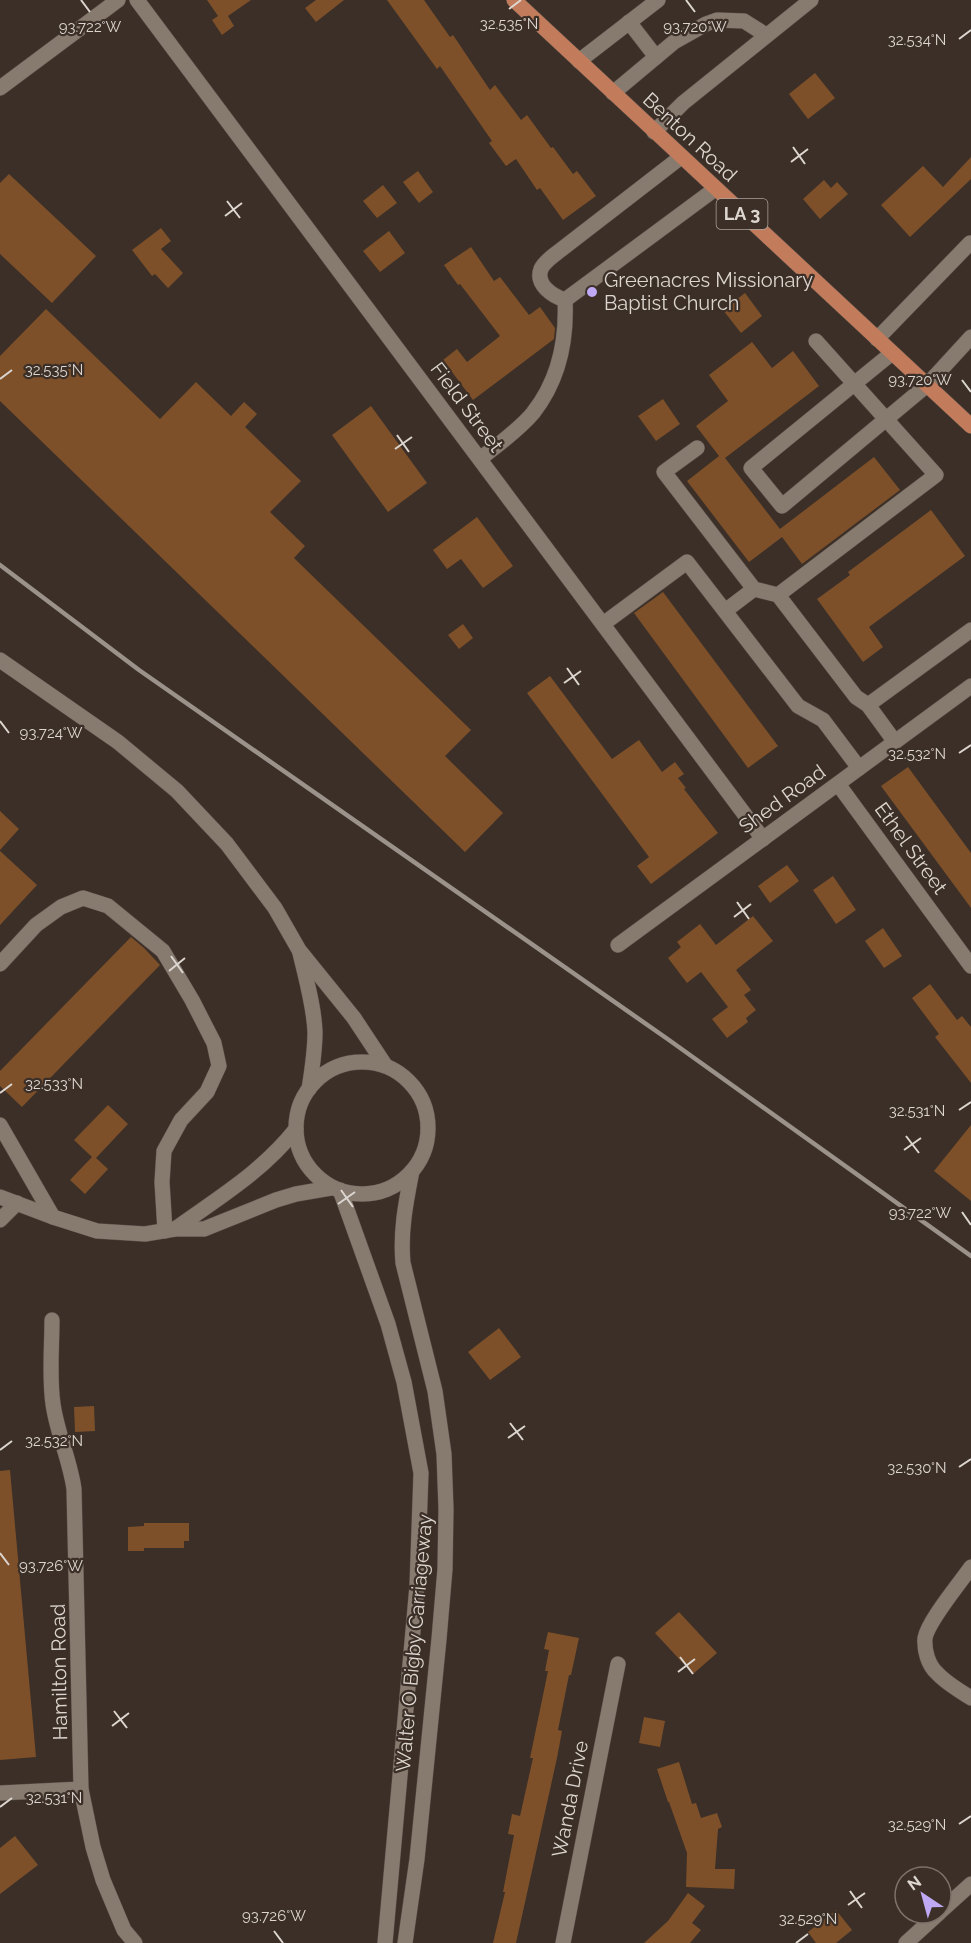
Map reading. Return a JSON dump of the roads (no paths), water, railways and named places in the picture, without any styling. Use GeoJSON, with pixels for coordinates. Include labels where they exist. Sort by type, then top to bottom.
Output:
{"type":"FeatureCollection","features":[{"type":"Feature","properties":{"kind":"main road","name":"Benton Road"},"geometry":{"type":"LineString","coordinates":[[514,0],[971,426]]}},
{"type":"Feature","properties":{"kind":"street"},"geometry":{"type":"LineString","coordinates":[[1,86],[118,0]]}},
{"type":"Feature","properties":{"kind":"street","name":"Field Street"},"geometry":{"type":"LineString","coordinates":[[137,0],[763,839]]}},
{"type":"Feature","properties":{"kind":"street"},"geometry":{"type":"LineString","coordinates":[[579,61],[658,0]]}},
{"type":"Feature","properties":{"kind":"street"},"geometry":{"type":"LineString","coordinates":[[654,132],[683,102],[811,0]]}},
{"type":"Feature","properties":{"kind":"street"},"geometry":{"type":"LineString","coordinates":[[613,93],[691,31],[717,20],[744,21],[766,35]]}},
{"type":"Feature","properties":{"kind":"street"},"geometry":{"type":"LineString","coordinates":[[629,22],[656,57]]}},
{"type":"Feature","properties":{"kind":"street"},"geometry":{"type":"LineString","coordinates":[[565,300],[554,296],[546,289],[540,278],[540,270],[544,264],[681,157]]}},
{"type":"Feature","properties":{"kind":"street"},"geometry":{"type":"LineString","coordinates":[[565,300],[716,189]]}},
{"type":"Feature","properties":{"kind":"street"},"geometry":{"type":"LineString","coordinates":[[877,339],[970,243]]}},
{"type":"Feature","properties":{"kind":"street"},"geometry":{"type":"LineString","coordinates":[[480,459],[533,414],[556,375],[564,341],[565,300]]}},
{"type":"Feature","properties":{"kind":"street"},"geometry":{"type":"LineString","coordinates":[[892,353],[751,468],[782,506],[966,354],[971,337]]}},
{"type":"Feature","properties":{"kind":"street"},"geometry":{"type":"LineString","coordinates":[[778,595],[936,476],[816,341]]}},
{"type":"Feature","properties":{"kind":"street"},"geometry":{"type":"LineString","coordinates":[[698,448],[664,472],[754,590],[778,595],[856,697],[868,705],[895,742]]}},
{"type":"Feature","properties":{"kind":"street"},"geometry":{"type":"LineString","coordinates":[[603,624],[687,562],[798,706],[823,720],[859,768]]}},
{"type":"Feature","properties":{"kind":"street"},"geometry":{"type":"LineString","coordinates":[[725,611],[754,590]]}},
{"type":"Feature","properties":{"kind":"street"},"geometry":{"type":"LineString","coordinates":[[868,705],[971,630]]}},
{"type":"Feature","properties":{"kind":"street"},"geometry":{"type":"LineString","coordinates":[[0,660],[118,742],[177,791],[227,844],[275,908],[299,950],[341,1000],[385,1065]]}},
{"type":"Feature","properties":{"kind":"street","name":"Shed Road"},"geometry":{"type":"LineString","coordinates":[[618,945],[971,686]]}},
{"type":"Feature","properties":{"kind":"street","name":"Ethel Street"},"geometry":{"type":"LineString","coordinates":[[838,784],[971,966]]}},
{"type":"Feature","properties":{"kind":"street"},"geometry":{"type":"LineString","coordinates":[[0,964],[36,925],[61,907],[83,898],[108,906],[163,951],[214,1042],[219,1066],[207,1092],[181,1120],[164,1150],[162,1182],[170,1230]]}},
{"type":"Feature","properties":{"kind":"street"},"geometry":{"type":"LineString","coordinates":[[299,950],[315,1031],[309,1089]]}},
{"type":"Feature","properties":{"kind":"street","name":"Walter O Bigby Carriageway"},"geometry":{"type":"LineString","coordinates":[[335,1189],[359,1194],[379,1191],[397,1184],[412,1171],[423,1153],[428,1132],[426,1111],[418,1091],[404,1076],[385,1065],[364,1061],[343,1064],[324,1074],[309,1089],[299,1108],[296,1130],[299,1149],[309,1167],[335,1189],[388,1324],[404,1382],[421,1473],[417,1586],[385,1943]]}},
{"type":"Feature","properties":{"kind":"street"},"geometry":{"type":"LineString","coordinates":[[0,1125],[53,1217]]}},
{"type":"Feature","properties":{"kind":"street"},"geometry":{"type":"LineString","coordinates":[[170,1230],[240,1184],[296,1130]]}},
{"type":"Feature","properties":{"kind":"street","name":"Walter O Bigby Carriageway"},"geometry":{"type":"LineString","coordinates":[[405,1943],[417,1859],[439,1639],[445,1569],[446,1509],[444,1454],[435,1391],[403,1263],[401,1242],[412,1171]]}},
{"type":"Feature","properties":{"kind":"street"},"geometry":{"type":"LineString","coordinates":[[0,1197],[97,1231],[145,1234],[170,1230],[204,1229],[276,1200],[296,1194],[335,1189]]}},
{"type":"Feature","properties":{"kind":"street"},"geometry":{"type":"LineString","coordinates":[[0,1220],[16,1203]]}},
{"type":"Feature","properties":{"kind":"street","name":"Hamilton Road"},"geometry":{"type":"LineString","coordinates":[[52,1320],[53,1403],[57,1424],[72,1469],[74,1489],[81,1789],[93,1847],[103,1880],[124,1930],[135,1943]]}},
{"type":"Feature","properties":{"kind":"street"},"geometry":{"type":"LineString","coordinates":[[971,1567],[933,1621],[925,1636],[925,1647],[931,1666],[936,1673],[971,1698]]}},
{"type":"Feature","properties":{"kind":"street","name":"Wanda Drive"},"geometry":{"type":"LineString","coordinates":[[563,1943],[618,1664]]}},
{"type":"Feature","properties":{"kind":"street"},"geometry":{"type":"LineString","coordinates":[[0,1793],[81,1789]]}},
{"type":"Feature","properties":{"kind":"street"},"geometry":{"type":"LineString","coordinates":[[953,1900],[971,1884]]}},
{"type":"Feature","properties":{"kind":"street"},"geometry":{"type":"LineString","coordinates":[[906,1943],[926,1925]]}},
{"type":"Feature","properties":{"kind":"railway"},"geometry":{"type":"LineString","coordinates":[[0,565],[139,670],[669,1040],[971,1256]]}},
{"type":"Feature","properties":{"kind":"place","name":"Greenacres Missionary Baptist Church"},"geometry":{"type":"Point","coordinates":[592,292]}}]}
